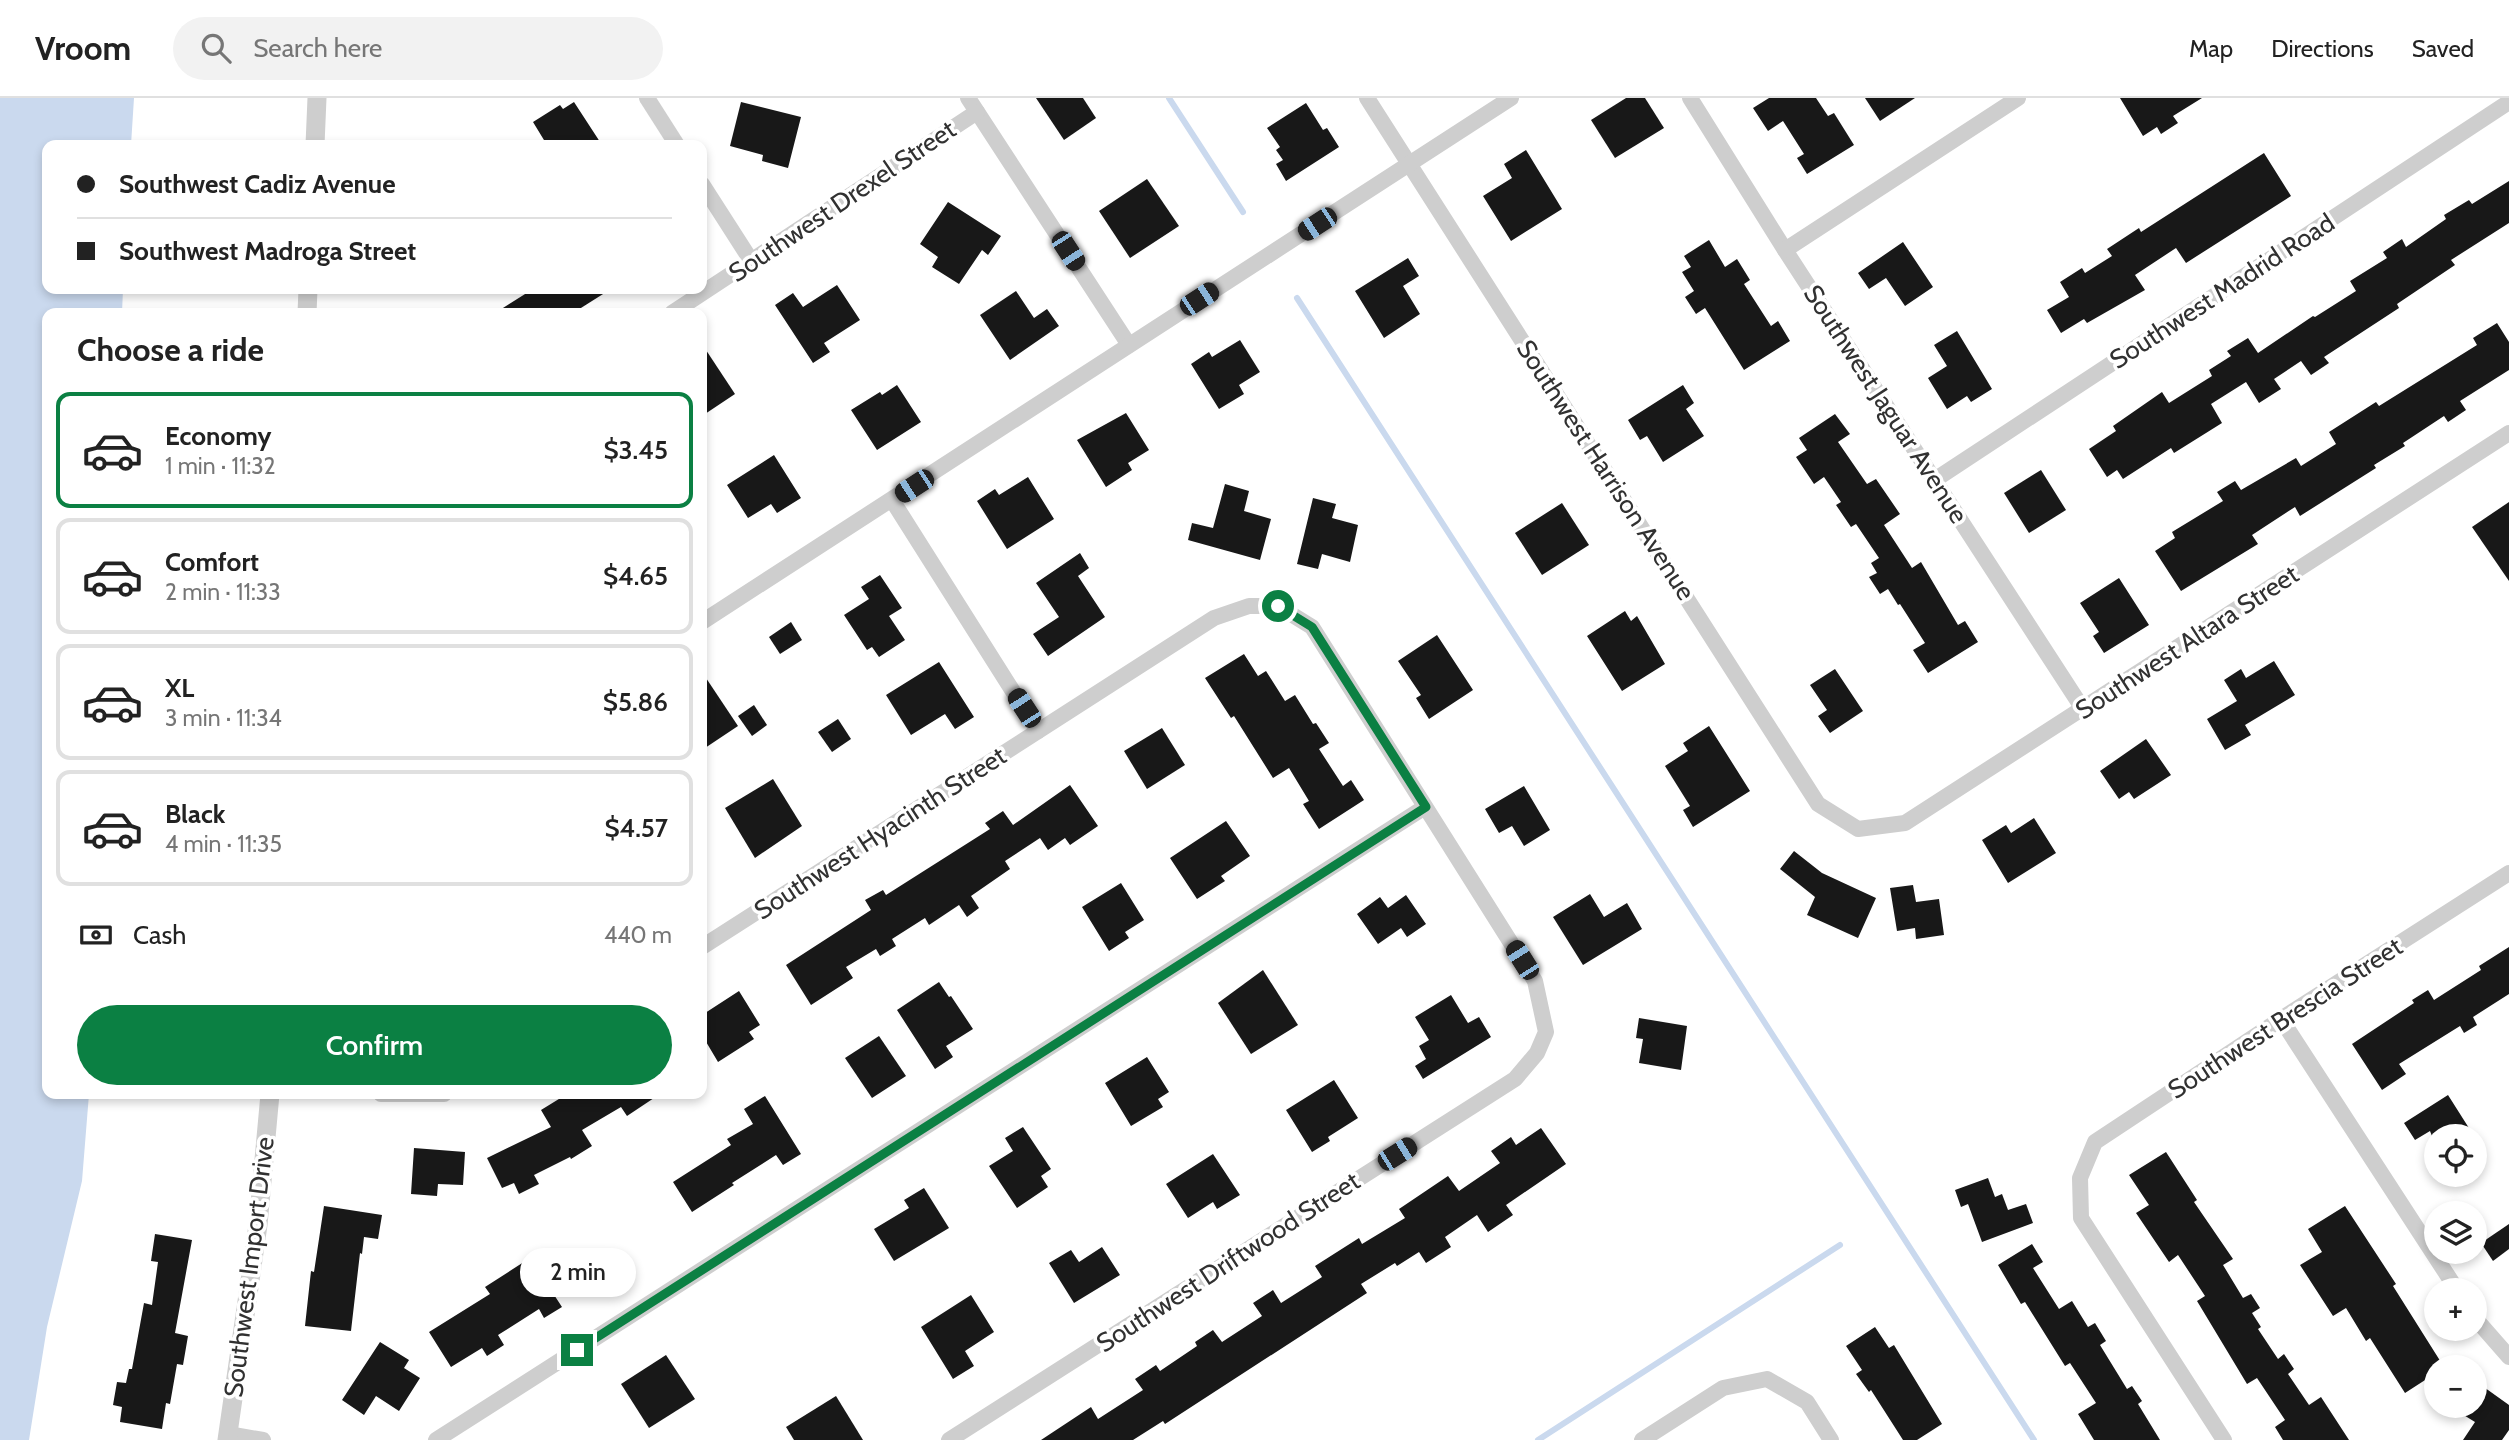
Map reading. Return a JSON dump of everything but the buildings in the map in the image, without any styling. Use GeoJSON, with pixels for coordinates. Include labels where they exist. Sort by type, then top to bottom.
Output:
{"type":"FeatureCollection","features":[{"type":"Feature","properties":{"kind":"street"},"geometry":{"type":"LineString","coordinates":[[315,140],[317,98]]}},
{"type":"Feature","properties":{"kind":"street"},"geometry":{"type":"LineString","coordinates":[[647,98],[674,140]]}},
{"type":"Feature","properties":{"kind":"street","name":"Southwest Harrison Avenue"},"geometry":{"type":"LineString","coordinates":[[1367,98],[1818,804],[1858,829]]}},
{"type":"Feature","properties":{"kind":"street"},"geometry":{"type":"LineString","coordinates":[[707,619],[1511,98]]}},
{"type":"Feature","properties":{"kind":"street","name":"Southwest Jaguar Avenue"},"geometry":{"type":"LineString","coordinates":[[1690,98],[1785,250],[2083,709]]}},
{"type":"Feature","properties":{"kind":"street"},"geometry":{"type":"LineString","coordinates":[[1785,250],[2018,98]]}},
{"type":"Feature","properties":{"kind":"street","name":"Southwest Madrid Road"},"geometry":{"type":"LineString","coordinates":[[1936,480],[2509,102]]}},
{"type":"Feature","properties":{"kind":"street"},"geometry":{"type":"LineString","coordinates":[[972,105],[1129,345]]}},
{"type":"Feature","properties":{"kind":"street","name":"Southwest Drexel Street"},"geometry":{"type":"LineString","coordinates":[[707,291],[752,262],[972,105]]}},
{"type":"Feature","properties":{"kind":"street"},"geometry":{"type":"LineString","coordinates":[[707,192],[752,262]]}},
{"type":"Feature","properties":{"kind":"street","name":"Southwest Drexel Street"},"geometry":{"type":"LineString","coordinates":[[680,308],[702,294]]}},
{"type":"Feature","properties":{"kind":"street","name":"Southwest Altara Street"},"geometry":{"type":"LineString","coordinates":[[1858,829],[1905,824],[2509,433]]}},
{"type":"Feature","properties":{"kind":"street"},"geometry":{"type":"LineString","coordinates":[[892,500],[1038,731]]}},
{"type":"Feature","properties":{"kind":"street","name":"Southwest Hyacinth Street"},"geometry":{"type":"LineString","coordinates":[[707,944],[1214,618],[1249,606],[1278,606],[1312,627],[1426,807]]}},
{"type":"Feature","properties":{"kind":"street"},"geometry":{"type":"LineString","coordinates":[[436,1440],[1426,807]]}},
{"type":"Feature","properties":{"kind":"street","name":"Southwest Driftwood Street"},"geometry":{"type":"LineString","coordinates":[[949,1440],[1515,1079],[1537,1053],[1546,1032],[1535,981],[1426,807]]}},
{"type":"Feature","properties":{"kind":"street","name":"Southwest Brescia Street"},"geometry":{"type":"LineString","coordinates":[[2224,1440],[2081,1218],[2080,1178],[2095,1142],[2509,873]]}},
{"type":"Feature","properties":{"kind":"street"},"geometry":{"type":"LineString","coordinates":[[2281,1019],[2448,1278]]}},
{"type":"Feature","properties":{"kind":"street","name":"Southwest Import Drive"},"geometry":{"type":"LineString","coordinates":[[227,1437],[257,1238],[270,1099]]}},
{"type":"Feature","properties":{"kind":"street"},"geometry":{"type":"LineString","coordinates":[[2487,1332],[2509,1357]]}},
{"type":"Feature","properties":{"kind":"street"},"geometry":{"type":"LineString","coordinates":[[1642,1440],[1723,1388],[1767,1379],[1807,1402],[1831,1440]]}},
{"type":"Feature","properties":{"kind":"street"},"geometry":{"type":"LineString","coordinates":[[227,1437],[263,1440]]}},
{"type":"Feature","properties":{"kind":"water"},"geometry":{"type":"Polygon","coordinates":[[[0,98],[134,98],[131,140],[42,140],[42,294],[123,294],[122,308],[42,308],[42,1099],[89,1099],[82,1181],[47,1327],[29,1440],[0,1440],[0,98]]]}},
{"type":"Feature","properties":{"kind":"waterway"},"geometry":{"type":"LineString","coordinates":[[1169,98],[1243,212]]}},
{"type":"Feature","properties":{"kind":"waterway"},"geometry":{"type":"LineString","coordinates":[[1297,298],[2034,1440]]}},
{"type":"Feature","properties":{"kind":"waterway"},"geometry":{"type":"LineString","coordinates":[[1538,1440],[1840,1245]]}},
{"type":"Feature","properties":{"kind":"route"},"geometry":{"type":"LineString","coordinates":[[577,1350],[1426,807],[1312,627],[1278,606]]}}]}
